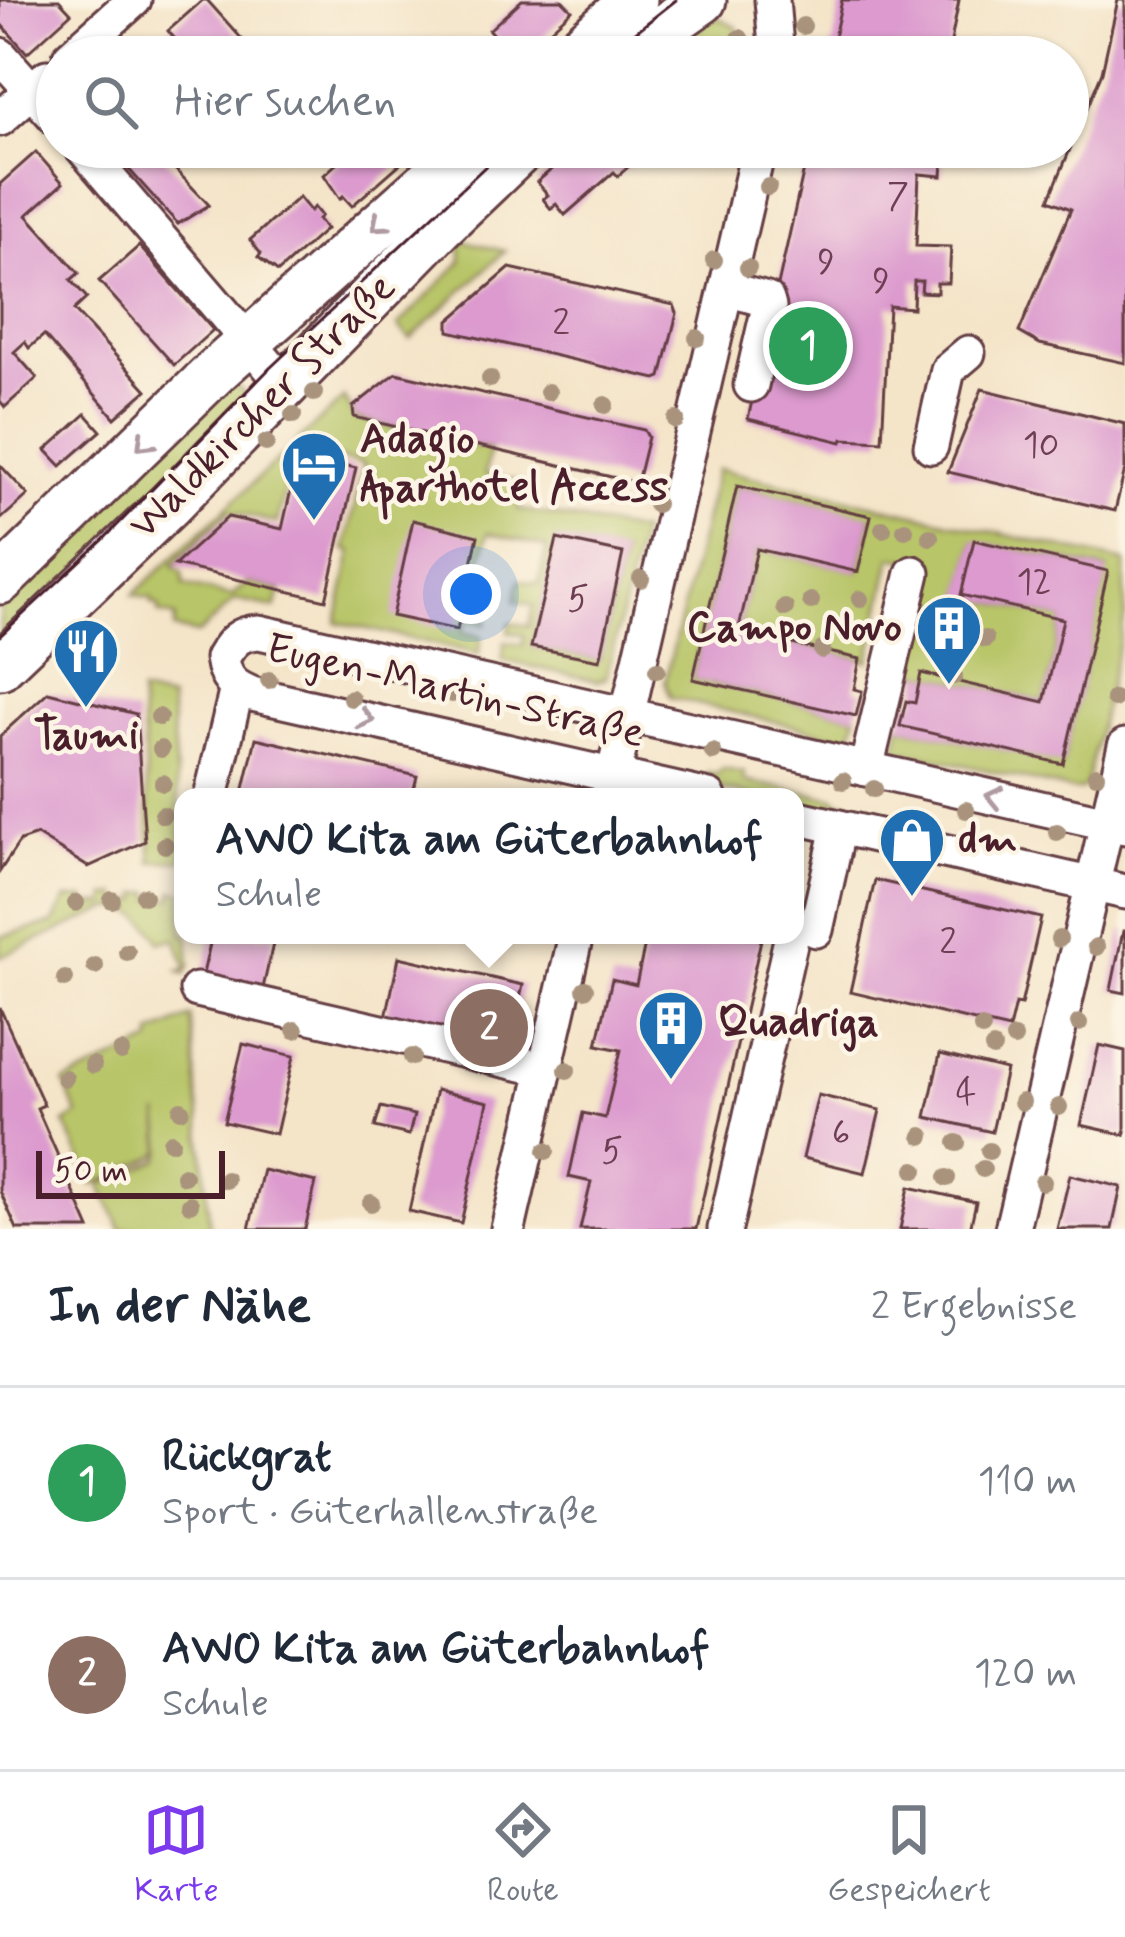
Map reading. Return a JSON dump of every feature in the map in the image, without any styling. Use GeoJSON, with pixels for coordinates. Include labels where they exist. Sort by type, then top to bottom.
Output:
{"type":"FeatureCollection","features":[{"type":"Feature","properties":{"kind":"main road"},"geometry":{"type":"LineString","coordinates":[[593,36],[634,0]]}},
{"type":"Feature","properties":{"kind":"main road"},"geometry":{"type":"LineString","coordinates":[[652,36],[703,0]]}},
{"type":"Feature","properties":{"kind":"main road","name":"Waldkircher Straße"},"geometry":{"type":"LineString","coordinates":[[0,581],[248,341],[443,168]]}},
{"type":"Feature","properties":{"kind":"main road","name":"Waldkircher Straße"},"geometry":{"type":"LineString","coordinates":[[0,666],[169,505],[502,168]]}},
{"type":"Feature","properties":{"kind":"street"},"geometry":{"type":"LineString","coordinates":[[94,36],[134,0]]}},
{"type":"Feature","properties":{"kind":"street"},"geometry":{"type":"LineString","coordinates":[[772,0],[775,36]]}},
{"type":"Feature","properties":{"kind":"street"},"geometry":{"type":"LineString","coordinates":[[0,55],[36,74]]}},
{"type":"Feature","properties":{"kind":"street"},"geometry":{"type":"LineString","coordinates":[[0,119],[36,87]]}},
{"type":"Feature","properties":{"kind":"street"},"geometry":{"type":"LineString","coordinates":[[100,168],[286,386]]}},
{"type":"Feature","properties":{"kind":"street"},"geometry":{"type":"LineString","coordinates":[[617,758],[754,168]]}},
{"type":"Feature","properties":{"kind":"street"},"geometry":{"type":"LineString","coordinates":[[728,289],[759,296],[769,307],[751,385]]}},
{"type":"Feature","properties":{"kind":"street"},"geometry":{"type":"LineString","coordinates":[[931,446],[948,370],[968,353]]}},
{"type":"Feature","properties":{"kind":"street"},"geometry":{"type":"LineString","coordinates":[[866,769],[913,573]]}},
{"type":"Feature","properties":{"kind":"street","name":"Eugen-Martin-Straße"},"geometry":{"type":"LineString","coordinates":[[688,788],[617,758],[259,632],[232,641],[222,658],[224,676],[237,688],[617,758],[866,769],[1110,856]]}},
{"type":"Feature","properties":{"kind":"street"},"geometry":{"type":"LineString","coordinates":[[213,788],[237,688]]}},
{"type":"Feature","properties":{"kind":"street"},"geometry":{"type":"LineString","coordinates":[[1012,1229],[1110,856],[1125,746]]}},
{"type":"Feature","properties":{"kind":"street"},"geometry":{"type":"LineString","coordinates":[[804,908],[817,822],[1110,856]]}},
{"type":"Feature","properties":{"kind":"street"},"geometry":{"type":"LineString","coordinates":[[508,1229],[574,944]]}},
{"type":"Feature","properties":{"kind":"street"},"geometry":{"type":"LineString","coordinates":[[725,1229],[797,944]]}},
{"type":"Feature","properties":{"kind":"street"},"geometry":{"type":"LineString","coordinates":[[197,990],[544,1069]]}},
{"type":"Feature","properties":{"kind":"green space"},"geometry":{"type":"Polygon","coordinates":[[[720,18],[737,27],[739,36],[689,36],[720,18]]]}},
{"type":"Feature","properties":{"kind":"green space"},"geometry":{"type":"Polygon","coordinates":[[[461,240],[505,251],[410,339],[398,326],[461,262],[461,240]]]}},
{"type":"Feature","properties":{"kind":"green space"},"geometry":{"type":"Polygon","coordinates":[[[225,374],[251,400],[0,657],[0,594],[225,374]]]}},
{"type":"Feature","properties":{"kind":"green space"},"geometry":{"type":"Polygon","coordinates":[[[344,398],[356,419],[490,449],[485,474],[523,483],[518,509],[641,532],[606,678],[597,681],[502,660],[505,642],[523,645],[524,635],[508,632],[510,623],[529,626],[533,605],[515,601],[519,580],[539,584],[547,547],[488,533],[479,570],[497,574],[492,596],[474,592],[469,614],[487,618],[486,625],[466,621],[463,632],[482,636],[479,654],[337,622],[352,552],[345,549],[364,464],[295,449],[277,523],[229,511],[173,565],[183,573],[184,585],[231,596],[249,582],[281,590],[275,608],[235,600],[198,634],[174,629],[175,617],[159,613],[152,599],[133,595],[344,398]],[[557,540],[532,647],[600,660],[623,554],[557,540]]]}},
{"type":"Feature","properties":{"kind":"green space"},"geometry":{"type":"Polygon","coordinates":[[[717,469],[1125,562],[1125,617],[1086,785],[1071,790],[896,749],[900,726],[1063,763],[1107,570],[974,541],[962,595],[1063,619],[1044,702],[911,671],[935,566],[892,557],[869,661],[738,632],[757,549],[858,571],[871,517],[737,486],[693,679],[856,716],[851,739],[671,698],[665,682],[717,469]]]}},
{"type":"Feature","properties":{"kind":"green space"},"geometry":{"type":"Polygon","coordinates":[[[140,693],[170,700],[177,788],[174,861],[152,862],[140,693]]]}},
{"type":"Feature","properties":{"kind":"green space"},"geometry":{"type":"Polygon","coordinates":[[[723,769],[745,773],[744,781],[782,788],[704,785],[708,773],[716,775],[723,769]]]}},
{"type":"Feature","properties":{"kind":"green space"},"geometry":{"type":"Polygon","coordinates":[[[804,792],[849,803],[848,808],[858,811],[856,820],[804,808],[804,792]]]}},
{"type":"Feature","properties":{"kind":"green space"},"geometry":{"type":"Polygon","coordinates":[[[173,891],[174,939],[160,942],[141,917],[111,908],[0,957],[0,937],[54,923],[66,899],[106,904],[107,896],[118,895],[119,902],[139,901],[139,894],[151,892],[153,899],[173,898],[173,891]]]}},
{"type":"Feature","properties":{"kind":"green space"},"geometry":{"type":"Polygon","coordinates":[[[178,944],[189,944],[190,966],[185,974],[179,971],[187,968],[178,944]]]}},
{"type":"Feature","properties":{"kind":"green space"},"geometry":{"type":"Polygon","coordinates":[[[191,1017],[210,1229],[121,1229],[100,1185],[159,1159],[163,1150],[159,1113],[161,1150],[157,1155],[93,1185],[65,1123],[78,1115],[64,1083],[152,1042],[152,1034],[191,1017]]]}},
{"type":"Feature","properties":{"kind":"building"},"geometry":{"type":"Polygon","coordinates":[[[0,0],[59,0],[71,13],[46,36],[36,36],[36,45],[27,53],[0,23],[0,0]]]}},
{"type":"Feature","properties":{"kind":"building"},"geometry":{"type":"Polygon","coordinates":[[[207,0],[239,36],[172,36],[168,31],[207,0]]]}},
{"type":"Feature","properties":{"kind":"building"},"geometry":{"type":"Polygon","coordinates":[[[522,0],[562,0],[572,10],[543,36],[494,36],[489,30],[522,0]]]}},
{"type":"Feature","properties":{"kind":"building"},"geometry":{"type":"Polygon","coordinates":[[[842,0],[959,0],[952,36],[834,36],[842,0]]]}},
{"type":"Feature","properties":{"kind":"building"},"geometry":{"type":"Polygon","coordinates":[[[1118,0],[1125,0],[1125,363],[1040,344],[1019,332],[1071,209],[1049,200],[1062,168],[1089,168],[1089,103],[1102,72],[1118,0]]]}},
{"type":"Feature","properties":{"kind":"building"},"geometry":{"type":"Polygon","coordinates":[[[36,152],[36,168],[50,168],[63,183],[27,215],[79,273],[71,280],[87,298],[74,310],[147,390],[115,418],[44,335],[29,348],[25,342],[14,352],[37,378],[5,407],[0,401],[0,184],[36,152]]]}},
{"type":"Feature","properties":{"kind":"building"},"geometry":{"type":"Polygon","coordinates":[[[128,168],[174,168],[209,205],[178,224],[128,168]]]}},
{"type":"Feature","properties":{"kind":"building"},"geometry":{"type":"Polygon","coordinates":[[[332,168],[395,168],[352,206],[343,196],[340,199],[324,175],[332,168]]]}},
{"type":"Feature","properties":{"kind":"building"},"geometry":{"type":"Polygon","coordinates":[[[553,168],[627,168],[618,176],[614,172],[565,215],[556,204],[551,209],[543,199],[548,195],[537,182],[553,168]]]}},
{"type":"Feature","properties":{"kind":"building"},"geometry":{"type":"Polygon","coordinates":[[[804,168],[943,168],[942,176],[919,174],[916,246],[951,247],[949,283],[937,283],[937,293],[921,292],[922,281],[914,281],[913,308],[889,306],[882,441],[842,442],[748,419],[804,168]]]}},
{"type":"Feature","properties":{"kind":"building"},"geometry":{"type":"Polygon","coordinates":[[[299,197],[310,211],[314,207],[326,229],[278,272],[258,257],[261,254],[250,240],[299,197]]]}},
{"type":"Feature","properties":{"kind":"building"},"geometry":{"type":"Polygon","coordinates":[[[139,246],[213,330],[174,365],[99,281],[139,246]]]}},
{"type":"Feature","properties":{"kind":"building"},"geometry":{"type":"Polygon","coordinates":[[[510,268],[674,305],[677,313],[661,377],[449,331],[449,321],[510,268]]]}},
{"type":"Feature","properties":{"kind":"building"},"geometry":{"type":"Polygon","coordinates":[[[396,373],[644,430],[648,437],[638,478],[633,482],[354,417],[353,407],[396,373]]]}},
{"type":"Feature","properties":{"kind":"building"},"geometry":{"type":"Polygon","coordinates":[[[982,389],[1125,424],[1125,469],[1115,511],[948,472],[982,389]]]}},
{"type":"Feature","properties":{"kind":"building"},"geometry":{"type":"Polygon","coordinates":[[[86,414],[101,431],[61,466],[46,450],[86,414]]]}},
{"type":"Feature","properties":{"kind":"building","name":"Adagio Aparthotel Access"},"geometry":{"type":"Polygon","coordinates":[[[299,455],[356,468],[326,600],[175,565],[228,517],[282,529],[299,455]]]}},
{"type":"Feature","properties":{"kind":"building"},"geometry":{"type":"Polygon","coordinates":[[[0,465],[28,495],[0,520],[0,465]]]}},
{"type":"Feature","properties":{"kind":"building"},"geometry":{"type":"Polygon","coordinates":[[[737,486],[871,516],[858,572],[757,549],[738,632],[860,659],[854,689],[862,691],[856,716],[693,679],[737,486]]]}},
{"type":"Feature","properties":{"kind":"building"},"geometry":{"type":"Polygon","coordinates":[[[413,520],[478,536],[457,630],[392,616],[413,520]]]}},
{"type":"Feature","properties":{"kind":"building"},"geometry":{"type":"Polygon","coordinates":[[[557,539],[623,553],[600,660],[531,647],[557,539]]]}},
{"type":"Feature","properties":{"kind":"building"},"geometry":{"type":"Polygon","coordinates":[[[974,540],[1108,571],[1063,764],[900,726],[906,701],[915,703],[921,673],[1044,702],[1063,619],[961,595],[974,540]]]}},
{"type":"Feature","properties":{"kind":"building"},"geometry":{"type":"Polygon","coordinates":[[[48,692],[136,714],[145,841],[88,867],[37,835],[20,841],[0,871],[0,736],[48,692]]]}},
{"type":"Feature","properties":{"kind":"building"},"geometry":{"type":"Polygon","coordinates":[[[256,738],[417,776],[414,788],[244,788],[256,738]]]}},
{"type":"Feature","properties":{"kind":"building"},"geometry":{"type":"Polygon","coordinates":[[[875,880],[1041,918],[1021,1005],[1015,1004],[1009,1029],[850,992],[875,880]]]}},
{"type":"Feature","properties":{"kind":"building"},"geometry":{"type":"Polygon","coordinates":[[[1125,931],[1125,993],[1111,990],[1125,931]]]}},
{"type":"Feature","properties":{"kind":"building"},"geometry":{"type":"Polygon","coordinates":[[[210,944],[273,944],[263,988],[203,974],[210,944]]]}},
{"type":"Feature","properties":{"kind":"building","name":"Quadriga"},"geometry":{"type":"Polygon","coordinates":[[[645,944],[760,944],[696,1229],[580,1229],[591,1182],[569,1177],[583,1113],[605,1118],[621,1050],[597,1045],[612,979],[636,985],[645,944]]]}},
{"type":"Feature","properties":{"kind":"building"},"geometry":{"type":"Polygon","coordinates":[[[399,957],[523,985],[509,1044],[386,1017],[399,957]]]}},
{"type":"Feature","properties":{"kind":"building"},"geometry":{"type":"Polygon","coordinates":[[[0,1008],[44,1105],[37,1108],[90,1229],[17,1229],[0,1191],[0,1008]]]}},
{"type":"Feature","properties":{"kind":"building"},"geometry":{"type":"Polygon","coordinates":[[[243,1044],[294,1056],[276,1134],[224,1122],[243,1044]]]}},
{"type":"Feature","properties":{"kind":"building"},"geometry":{"type":"Polygon","coordinates":[[[1099,1045],[1125,1051],[1125,1135],[1081,1125],[1099,1045]]]}},
{"type":"Feature","properties":{"kind":"building"},"geometry":{"type":"Polygon","coordinates":[[[940,1054],[1006,1070],[992,1132],[926,1117],[940,1054]]]}},
{"type":"Feature","properties":{"kind":"building"},"geometry":{"type":"Polygon","coordinates":[[[436,1090],[488,1102],[461,1223],[409,1211],[436,1090]]]}},
{"type":"Feature","properties":{"kind":"building"},"geometry":{"type":"Polygon","coordinates":[[[818,1095],[880,1110],[865,1173],[803,1158],[818,1095]]]}},
{"type":"Feature","properties":{"kind":"building"},"geometry":{"type":"Polygon","coordinates":[[[381,1107],[414,1115],[409,1135],[375,1127],[381,1107]]]}},
{"type":"Feature","properties":{"kind":"building"},"geometry":{"type":"Polygon","coordinates":[[[263,1170],[316,1182],[305,1229],[249,1229],[263,1170]]]}},
{"type":"Feature","properties":{"kind":"building"},"geometry":{"type":"Polygon","coordinates":[[[1070,1175],[1121,1187],[1112,1229],[1057,1229],[1070,1175]]]}},
{"type":"Feature","properties":{"kind":"building"},"geometry":{"type":"Polygon","coordinates":[[[909,1187],[976,1202],[970,1229],[900,1229],[909,1187]]]}},
{"type":"Feature","properties":{"kind":"tram line"},"geometry":{"type":"LineString","coordinates":[[631,36],[676,0]]}},
{"type":"Feature","properties":{"kind":"tram line"},"geometry":{"type":"LineString","coordinates":[[0,636],[102,541],[270,368],[484,168]]}},
{"type":"Feature","properties":{"kind":"place","name":"Rückgrat"},"geometry":{"type":"Point","coordinates":[808,346]}},
{"type":"Feature","properties":{"kind":"place","name":"Adagio Aparthotel Access"},"geometry":{"type":"Point","coordinates":[314,523]}},
{"type":"Feature","properties":{"kind":"place","name":"Campo Novo"},"geometry":{"type":"Point","coordinates":[949,687]}},
{"type":"Feature","properties":{"kind":"place","name":"Taumi"},"geometry":{"type":"Point","coordinates":[86,710]}},
{"type":"Feature","properties":{"kind":"place","name":"dm"},"geometry":{"type":"Point","coordinates":[912,899]}},
{"type":"Feature","properties":{"kind":"place","name":"AWO Kita am Güterbahnhof"},"geometry":{"type":"Point","coordinates":[489,1028]}},
{"type":"Feature","properties":{"kind":"place","name":"Quadriga"},"geometry":{"type":"Point","coordinates":[671,1082]}}]}
